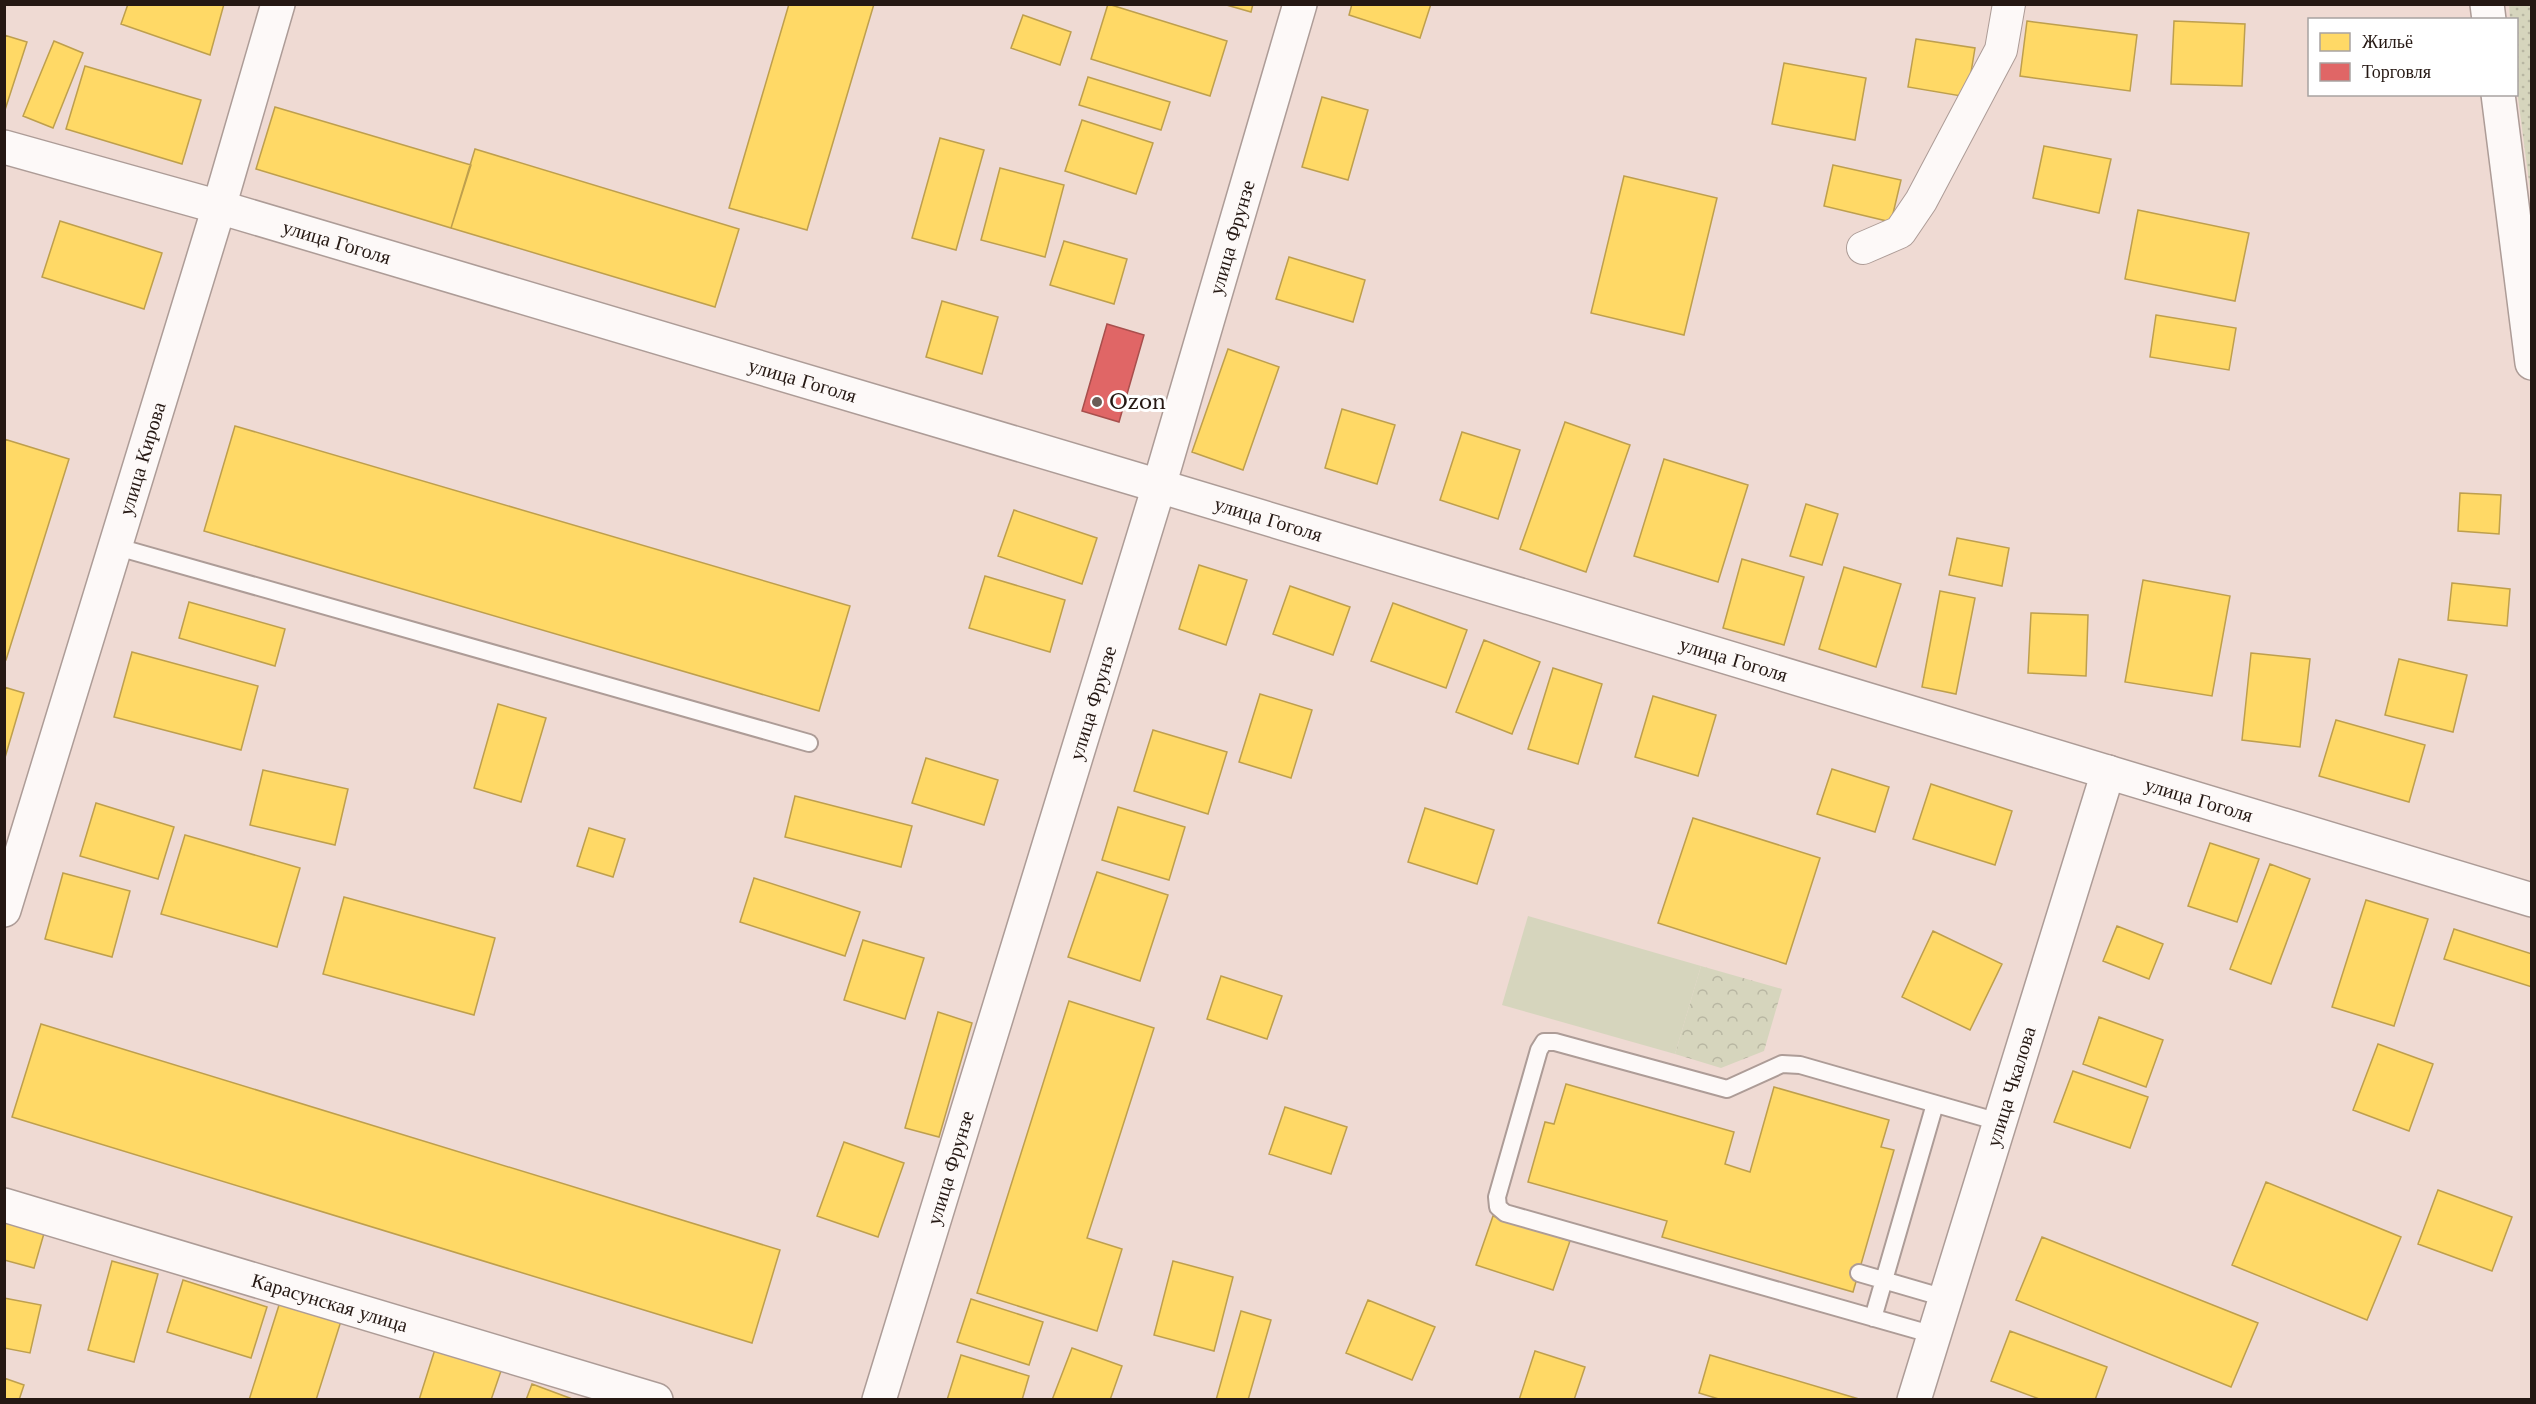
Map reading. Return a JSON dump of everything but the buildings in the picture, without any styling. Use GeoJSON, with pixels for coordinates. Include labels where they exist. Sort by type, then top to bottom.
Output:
{"type":"FeatureCollection","features":[{"type":"Feature","properties":{"kind":"street","name":"улица Кирова"},"geometry":{"type":"LineString","coordinates":[[4,910],[219,207],[278,4]]}},
{"type":"Feature","properties":{"kind":"street","name":"улица Фрунзе"},"geometry":{"type":"LineString","coordinates":[[879,1400],[1159,486],[1300,4]]}},
{"type":"Feature","properties":{"kind":"street"},"geometry":{"type":"LineString","coordinates":[[1863,248],[1900,232],[1922,201],[2001,50],[2009,4]]}},
{"type":"Feature","properties":{"kind":"street"},"geometry":{"type":"LineString","coordinates":[[2498,96],[2532,363]]}},
{"type":"Feature","properties":{"kind":"street","name":"улица Гоголя"},"geometry":{"type":"LineString","coordinates":[[4,147],[219,207],[1159,486],[2532,900]]}},
{"type":"Feature","properties":{"kind":"street","name":"улица Чкалова"},"geometry":{"type":"LineString","coordinates":[[1914,1400],[2108,772]]}},
{"type":"Feature","properties":{"kind":"street","name":"Карасунская улица"},"geometry":{"type":"LineString","coordinates":[[4,1205],[656,1400]]}},
{"type":"Feature","properties":{"kind":"lane"},"geometry":{"type":"LineString","coordinates":[[114,546],[809,743]]}},
{"type":"Feature","properties":{"kind":"lane"},"geometry":{"type":"LineString","coordinates":[[1934,1335],[1505,1213],[1498,1207],[1497,1197],[1539,1050],[1544,1042],[1555,1042],[1727,1089],[1782,1064],[1800,1065],[1999,1122]]}},
{"type":"Feature","properties":{"kind":"lane"},"geometry":{"type":"LineString","coordinates":[[1873,1318],[1935,1104]]}},
{"type":"Feature","properties":{"kind":"lane"},"geometry":{"type":"LineString","coordinates":[[1859,1273],[1945,1298]]}},
{"type":"Feature","properties":{"kind":"green space"},"geometry":{"type":"Polygon","coordinates":[[[2509,5],[2531,5],[2531,197],[2518,96],[2518,18],[2510,18],[2509,5]]]}},
{"type":"Feature","properties":{"kind":"green space"},"geometry":{"type":"Polygon","coordinates":[[[1528,916],[1701,966],[1675,1054],[1502,1005],[1528,916]]]}},
{"type":"Feature","properties":{"kind":"green space"},"geometry":{"type":"Polygon","coordinates":[[[1701,966],[1782,989],[1764,1051],[1721,1068],[1675,1054],[1701,966]]]}},
{"type":"Feature","properties":{"kind":"place","name":"Ozon"},"geometry":{"type":"Point","coordinates":[1097,402]}}]}
